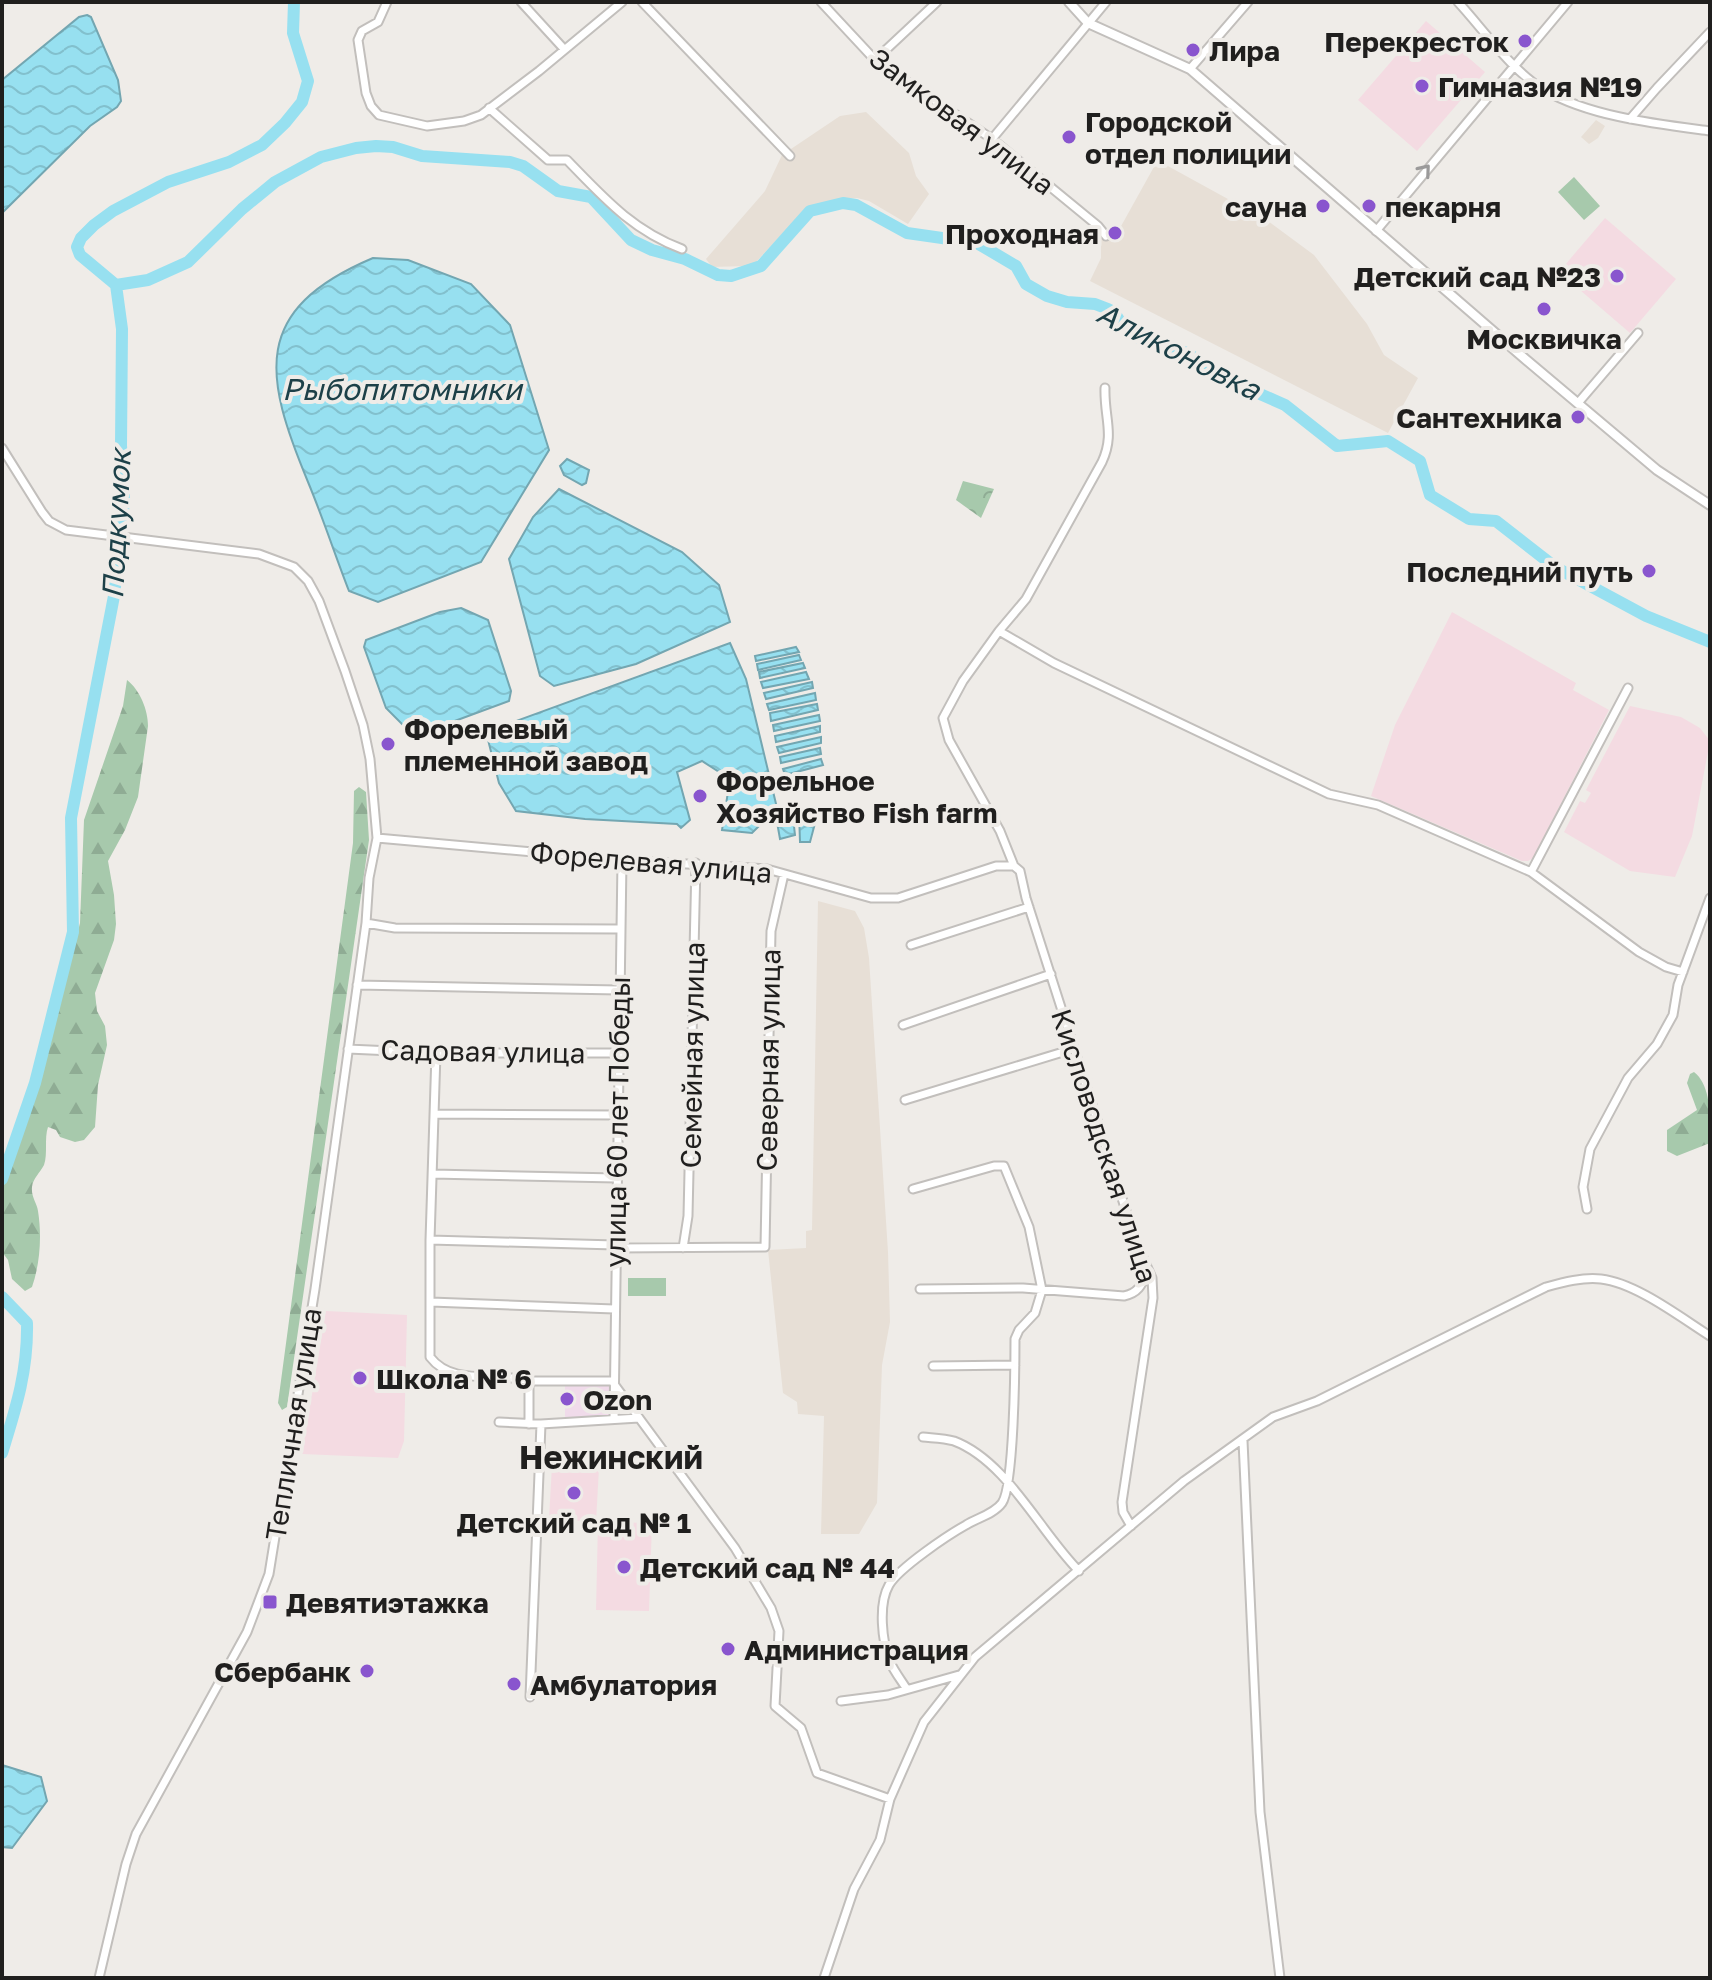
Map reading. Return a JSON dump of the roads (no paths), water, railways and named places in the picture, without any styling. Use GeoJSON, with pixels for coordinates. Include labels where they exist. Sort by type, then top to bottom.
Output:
{"type":"FeatureCollection","features":[{"type":"Feature","properties":{"kind":"main road"},"geometry":{"type":"LineString","coordinates":[[1069,2],[1088,23],[1190,69],[1578,403],[1670,480],[1710,505]]}},
{"type":"Feature","properties":{"kind":"street"},"geometry":{"type":"LineString","coordinates":[[387,2],[378,22],[362,31],[358,40],[366,93],[379,115],[427,126],[464,121],[481,115],[622,2]]}},
{"type":"Feature","properties":{"kind":"street"},"geometry":{"type":"LineString","coordinates":[[521,2],[564,49]]}},
{"type":"Feature","properties":{"kind":"street"},"geometry":{"type":"LineString","coordinates":[[642,2],[790,156]]}},
{"type":"Feature","properties":{"kind":"street","name":"Замковая улица"},"geometry":{"type":"LineString","coordinates":[[821,2],[875,60],[992,139],[1098,226],[1106,236]]}},
{"type":"Feature","properties":{"kind":"street"},"geometry":{"type":"LineString","coordinates":[[875,60],[937,2]]}},
{"type":"Feature","properties":{"kind":"street"},"geometry":{"type":"LineString","coordinates":[[992,139],[1106,2]]}},
{"type":"Feature","properties":{"kind":"street"},"geometry":{"type":"LineString","coordinates":[[1190,69],[1248,2]]}},
{"type":"Feature","properties":{"kind":"street"},"geometry":{"type":"LineString","coordinates":[[1458,2],[1515,65],[1543,89],[1630,119],[1710,131]]}},
{"type":"Feature","properties":{"kind":"street"},"geometry":{"type":"LineString","coordinates":[[1376,231],[1568,2]]}},
{"type":"Feature","properties":{"kind":"street"},"geometry":{"type":"LineString","coordinates":[[1630,119],[1710,32]]}},
{"type":"Feature","properties":{"kind":"street"},"geometry":{"type":"LineString","coordinates":[[489,108],[548,160],[567,160],[614,209],[642,230],[682,249]]}},
{"type":"Feature","properties":{"kind":"street"},"geometry":{"type":"LineString","coordinates":[[1578,403],[1638,333]]}},
{"type":"Feature","properties":{"kind":"street"},"geometry":{"type":"LineString","coordinates":[[1105,388],[1110,439],[1102,462],[1026,599],[999,631],[1054,663],[1329,794],[1378,805],[1531,872],[1639,952],[1653,961],[1683,972]]}},
{"type":"Feature","properties":{"kind":"street","name":"Тепличная улица"},"geometry":{"type":"LineString","coordinates":[[2,448],[49,521],[66,530],[259,554],[294,567],[308,581],[323,612],[363,725],[375,794],[377,838],[369,878],[366,923],[315,1289],[269,1574],[247,1632],[136,1834],[99,1978]]}},
{"type":"Feature","properties":{"kind":"street","name":"Кисловодская улица"},"geometry":{"type":"LineString","coordinates":[[999,631],[959,688],[943,718],[949,740],[1022,877],[1073,1049],[1136,1242],[1154,1287],[1122,1502],[1123,1512],[1131,1526]]}},
{"type":"Feature","properties":{"kind":"street"},"geometry":{"type":"LineString","coordinates":[[1531,872],[1628,688]]}},
{"type":"Feature","properties":{"kind":"street","name":"Форелевая улица"},"geometry":{"type":"LineString","coordinates":[[377,838],[622,860],[767,869],[871,898],[898,898],[996,866],[1014,866]]}},
{"type":"Feature","properties":{"kind":"street","name":"улица 60 лет Победы"},"geometry":{"type":"LineString","coordinates":[[614,1419],[622,860]]}},
{"type":"Feature","properties":{"kind":"street","name":"Семейная улица"},"geometry":{"type":"LineString","coordinates":[[683,1248],[688,1216],[696,863]]}},
{"type":"Feature","properties":{"kind":"street","name":"Северная улица"},"geometry":{"type":"LineString","coordinates":[[683,1248],[765,1247],[771,931],[784,874]]}},
{"type":"Feature","properties":{"kind":"street"},"geometry":{"type":"LineString","coordinates":[[1587,1209],[1583,1187],[1590,1149],[1628,1078],[1657,1044],[1673,1015],[1683,972],[1710,898]]}},
{"type":"Feature","properties":{"kind":"street"},"geometry":{"type":"LineString","coordinates":[[911,945],[1029,907]]}},
{"type":"Feature","properties":{"kind":"street"},"geometry":{"type":"LineString","coordinates":[[366,923],[395,928],[620,929]]}},
{"type":"Feature","properties":{"kind":"street"},"geometry":{"type":"LineString","coordinates":[[903,1025],[1051,974]]}},
{"type":"Feature","properties":{"kind":"street"},"geometry":{"type":"LineString","coordinates":[[357,985],[619,990]]}},
{"type":"Feature","properties":{"kind":"street","name":"Садовая улица"},"geometry":{"type":"LineString","coordinates":[[348,1049],[436,1053],[618,1053]]}},
{"type":"Feature","properties":{"kind":"street"},"geometry":{"type":"LineString","coordinates":[[905,1100],[1073,1049]]}},
{"type":"Feature","properties":{"kind":"street"},"geometry":{"type":"LineString","coordinates":[[436,1053],[430,1357],[439,1369],[454,1375],[517,1377],[529,1381],[614,1382],[735,1548],[771,1608],[779,1631],[775,1706],[801,1728],[817,1773],[890,1799]]}},
{"type":"Feature","properties":{"kind":"street"},"geometry":{"type":"LineString","coordinates":[[434,1114],[617,1115]]}},
{"type":"Feature","properties":{"kind":"street"},"geometry":{"type":"LineString","coordinates":[[906,1688],[887,1653],[883,1610],[888,1586],[897,1574],[965,1525],[995,1510],[1002,1502],[1008,1483],[1015,1339],[1035,1313],[1042,1290],[1032,1235],[1004,1166],[994,1166],[913,1189]]}},
{"type":"Feature","properties":{"kind":"street"},"geometry":{"type":"LineString","coordinates":[[433,1174],[616,1178]]}},
{"type":"Feature","properties":{"kind":"street"},"geometry":{"type":"LineString","coordinates":[[430,1240],[683,1248]]}},
{"type":"Feature","properties":{"kind":"street"},"geometry":{"type":"LineString","coordinates":[[920,1289],[1023,1288],[1124,1296],[1134,1294],[1148,1271]]}},
{"type":"Feature","properties":{"kind":"street"},"geometry":{"type":"LineString","coordinates":[[824,1978],[854,1889],[880,1840],[890,1799],[924,1722],[959,1675],[984,1648],[1206,1463],[1243,1441],[1251,1431],[1273,1417],[1317,1401],[1546,1287],[1565,1282],[1598,1278],[1618,1281],[1710,1336]]}},
{"type":"Feature","properties":{"kind":"street"},"geometry":{"type":"LineString","coordinates":[[431,1302],[614,1309]]}},
{"type":"Feature","properties":{"kind":"street"},"geometry":{"type":"LineString","coordinates":[[933,1366],[1015,1365]]}},
{"type":"Feature","properties":{"kind":"street"},"geometry":{"type":"LineString","coordinates":[[529,1381],[529,1424]]}},
{"type":"Feature","properties":{"kind":"street"},"geometry":{"type":"LineString","coordinates":[[499,1422],[541,1424],[639,1418]]}},
{"type":"Feature","properties":{"kind":"street"},"geometry":{"type":"LineString","coordinates":[[530,1697],[541,1424]]}},
{"type":"Feature","properties":{"kind":"street"},"geometry":{"type":"LineString","coordinates":[[923,1437],[959,1443],[1008,1483],[1079,1571]]}},
{"type":"Feature","properties":{"kind":"street"},"geometry":{"type":"LineString","coordinates":[[1243,1441],[1260,1812],[1280,1978]]}},
{"type":"Feature","properties":{"kind":"street"},"geometry":{"type":"LineString","coordinates":[[841,1701],[888,1695],[959,1675]]}},
{"type":"Feature","properties":{"kind":"water"},"geometry":{"type":"Polygon","coordinates":[[[79,17],[91,17],[118,80],[121,101],[90,126],[2,213],[2,80],[79,17]]]}},
{"type":"Feature","properties":{"kind":"water","name":"Рыбопитомники"},"geometry":{"type":"Polygon","coordinates":[[[373,258],[408,260],[471,284],[510,325],[549,450],[481,562],[378,602],[349,591],[293,444],[282,410],[277,378],[278,350],[287,324],[305,300],[333,278],[373,258]]]}},
{"type":"Feature","properties":{"kind":"water"},"geometry":{"type":"Polygon","coordinates":[[[567,459],[589,470],[586,483],[582,485],[564,475],[560,466],[567,459]]]}},
{"type":"Feature","properties":{"kind":"water"},"geometry":{"type":"Polygon","coordinates":[[[559,489],[682,552],[719,585],[730,622],[636,664],[554,686],[540,676],[509,559],[533,517],[559,489]]]}},
{"type":"Feature","properties":{"kind":"water"},"geometry":{"type":"Polygon","coordinates":[[[461,608],[488,620],[511,691],[509,701],[414,736],[386,708],[364,647],[366,640],[440,612],[461,608]]]}},
{"type":"Feature","properties":{"kind":"water"},"geometry":{"type":"Polygon","coordinates":[[[730,643],[746,679],[777,808],[752,833],[722,830],[730,779],[702,761],[677,772],[690,820],[681,828],[677,824],[585,819],[516,811],[499,783],[486,732],[730,643]]]}},
{"type":"Feature","properties":{"kind":"water"},"geometry":{"type":"Polygon","coordinates":[[[796,647],[799,652],[756,661],[755,656],[796,647]]]}},
{"type":"Feature","properties":{"kind":"water"},"geometry":{"type":"Polygon","coordinates":[[[799,655],[801,660],[758,670],[757,664],[799,655]]]}},
{"type":"Feature","properties":{"kind":"water"},"geometry":{"type":"Polygon","coordinates":[[[803,663],[805,668],[760,678],[759,672],[803,663]]]}},
{"type":"Feature","properties":{"kind":"water"},"geometry":{"type":"Polygon","coordinates":[[[806,672],[809,679],[763,688],[761,682],[806,672]]]}},
{"type":"Feature","properties":{"kind":"water"},"geometry":{"type":"Polygon","coordinates":[[[812,682],[813,688],[766,699],[764,693],[812,682]]]}},
{"type":"Feature","properties":{"kind":"water"},"geometry":{"type":"Polygon","coordinates":[[[815,693],[816,700],[769,710],[767,704],[815,693]]]}},
{"type":"Feature","properties":{"kind":"water"},"geometry":{"type":"Polygon","coordinates":[[[817,704],[818,710],[771,721],[770,713],[817,704]]]}},
{"type":"Feature","properties":{"kind":"water"},"geometry":{"type":"Polygon","coordinates":[[[819,715],[820,721],[774,731],[773,725],[819,715]]]}},
{"type":"Feature","properties":{"kind":"water"},"geometry":{"type":"Polygon","coordinates":[[[820,726],[820,732],[776,742],[775,736],[820,726]]]}},
{"type":"Feature","properties":{"kind":"water"},"geometry":{"type":"Polygon","coordinates":[[[821,737],[821,743],[779,753],[777,747],[821,737]]]}},
{"type":"Feature","properties":{"kind":"water"},"geometry":{"type":"Polygon","coordinates":[[[820,748],[821,754],[781,763],[780,757],[820,748]]]}},
{"type":"Feature","properties":{"kind":"water"},"geometry":{"type":"Polygon","coordinates":[[[821,759],[823,765],[785,775],[783,769],[821,759]]]}},
{"type":"Feature","properties":{"kind":"water"},"geometry":{"type":"Polygon","coordinates":[[[799,812],[818,812],[810,842],[800,842],[799,812]]]}},
{"type":"Feature","properties":{"kind":"water"},"geometry":{"type":"Polygon","coordinates":[[[793,818],[795,835],[780,839],[777,822],[793,818]]]}},
{"type":"Feature","properties":{"kind":"water"},"geometry":{"type":"Polygon","coordinates":[[[2,1765],[41,1777],[47,1801],[12,1848],[2,1847],[2,1765]]]}},
{"type":"Feature","properties":{"kind":"waterway","name":"Подкумок"},"geometry":{"type":"LineString","coordinates":[[2,1179],[35,1083],[73,932],[71,818],[114,596],[124,501],[122,329],[116,285],[80,255],[77,247],[81,238],[113,211],[168,182],[229,162],[262,145],[285,123],[302,102],[308,81],[293,33],[294,2]]}},
{"type":"Feature","properties":{"kind":"waterway","name":"Аликоновка"},"geometry":{"type":"LineString","coordinates":[[116,285],[148,280],[188,262],[242,209],[275,182],[321,157],[356,148],[393,147],[422,156],[510,162],[523,166],[558,191],[591,197],[631,240],[652,250],[685,259],[718,275],[731,276],[761,266],[810,211],[843,203],[856,205],[907,233],[977,243],[1016,266],[1026,284],[1047,296],[1067,302],[1095,304],[1114,312],[1124,328],[1139,338],[1187,353],[1235,383],[1285,405],[1337,446],[1388,441],[1420,461],[1430,495],[1469,519],[1496,521],[1555,567],[1646,616],[1710,642]]}},
{"type":"Feature","properties":{"kind":"waterway","name":"Подкумок"},"geometry":{"type":"LineString","coordinates":[[2,1297],[27,1323],[23,1373],[2,1453]]}},
{"type":"Feature","properties":{"kind":"place","name":"Перекресток"},"geometry":{"type":"Point","coordinates":[1525,41]}},
{"type":"Feature","properties":{"kind":"place","name":"Лира"},"geometry":{"type":"Point","coordinates":[1193,50]}},
{"type":"Feature","properties":{"kind":"place","name":"Гимназия №19"},"geometry":{"type":"Point","coordinates":[1422,86]}},
{"type":"Feature","properties":{"kind":"place","name":"Городской отдел полиции"},"geometry":{"type":"Point","coordinates":[1069,137]}},
{"type":"Feature","properties":{"kind":"place","name":"сауна"},"geometry":{"type":"Point","coordinates":[1323,206]}},
{"type":"Feature","properties":{"kind":"place","name":"пекарня"},"geometry":{"type":"Point","coordinates":[1369,206]}},
{"type":"Feature","properties":{"kind":"place","name":"Проходная"},"geometry":{"type":"Point","coordinates":[1115,233]}},
{"type":"Feature","properties":{"kind":"place","name":"Детский сад №23"},"geometry":{"type":"Point","coordinates":[1617,276]}},
{"type":"Feature","properties":{"kind":"place","name":"Москвичка"},"geometry":{"type":"Point","coordinates":[1544,309]}},
{"type":"Feature","properties":{"kind":"place","name":"Сантехника"},"geometry":{"type":"Point","coordinates":[1578,417]}},
{"type":"Feature","properties":{"kind":"place","name":"Последний путь"},"geometry":{"type":"Point","coordinates":[1649,571]}},
{"type":"Feature","properties":{"kind":"place","name":"Форелевый племенной завод"},"geometry":{"type":"Point","coordinates":[388,744]}},
{"type":"Feature","properties":{"kind":"place","name":"Форельное Хозяйство Fish farm"},"geometry":{"type":"Point","coordinates":[700,796]}},
{"type":"Feature","properties":{"kind":"place","name":"Школа № 6"},"geometry":{"type":"Point","coordinates":[360,1378]}},
{"type":"Feature","properties":{"kind":"place","name":"Ozon"},"geometry":{"type":"Point","coordinates":[567,1399]}},
{"type":"Feature","properties":{"kind":"place","name":"Детский сад № 1"},"geometry":{"type":"Point","coordinates":[574,1493]}},
{"type":"Feature","properties":{"kind":"place","name":"Детский сад № 44"},"geometry":{"type":"Point","coordinates":[624,1567]}},
{"type":"Feature","properties":{"kind":"place","name":"Девятиэтажка"},"geometry":{"type":"Point","coordinates":[270,1602]}},
{"type":"Feature","properties":{"kind":"place","name":"Администрация"},"geometry":{"type":"Point","coordinates":[728,1649]}},
{"type":"Feature","properties":{"kind":"place","name":"Сбербанк"},"geometry":{"type":"Point","coordinates":[367,1671]}},
{"type":"Feature","properties":{"kind":"place","name":"Амбулатория"},"geometry":{"type":"Point","coordinates":[514,1684]}},
{"type":"Feature","properties":{"kind":"district","name":"Нежинский"},"geometry":{"type":"Point","coordinates":[611,1457]}}]}
